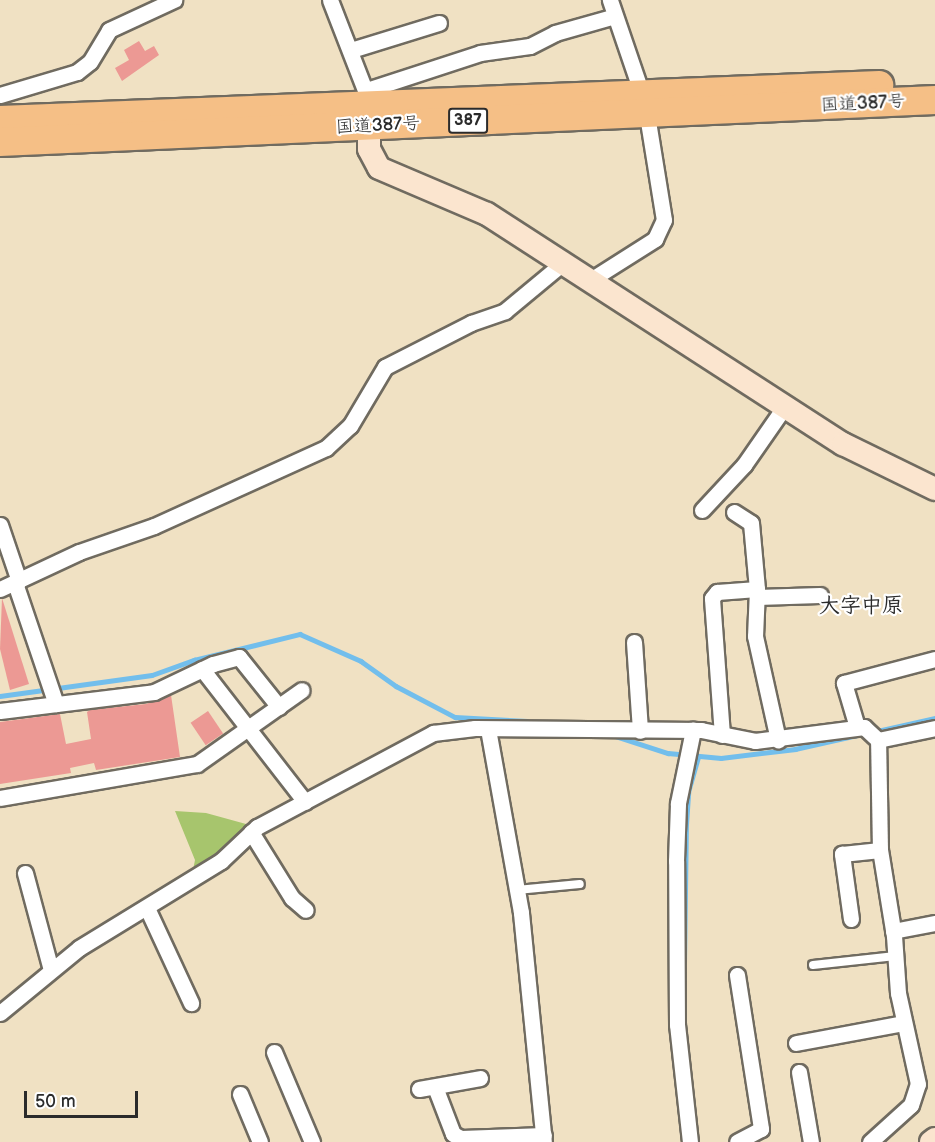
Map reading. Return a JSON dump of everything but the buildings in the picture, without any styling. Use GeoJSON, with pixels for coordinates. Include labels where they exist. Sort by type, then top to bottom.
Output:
{"type":"FeatureCollection","features":[{"type":"Feature","properties":{"kind":"highway","name":"国道387号"},"geometry":{"type":"LineString","coordinates":[[644,103],[935,84]]}},
{"type":"Feature","properties":{"kind":"highway","name":"国道387号"},"geometry":{"type":"LineString","coordinates":[[0,120],[368,107],[935,100]]}},
{"type":"Feature","properties":{"kind":"highway","name":"国道387号"},"geometry":{"type":"LineString","coordinates":[[0,142],[368,107]]}},
{"type":"Feature","properties":{"kind":"street"},"geometry":{"type":"LineString","coordinates":[[0,95],[82,69],[109,30],[174,0]]}},
{"type":"Feature","properties":{"kind":"street"},"geometry":{"type":"LineString","coordinates":[[330,0],[351,50],[368,107],[369,149],[380,168],[467,203],[592,279],[855,452],[935,489]]}},
{"type":"Feature","properties":{"kind":"street"},"geometry":{"type":"LineString","coordinates":[[592,279],[655,239],[664,225],[644,103],[610,0]]}},
{"type":"Feature","properties":{"kind":"street"},"geometry":{"type":"LineString","coordinates":[[368,107],[480,53],[530,46],[555,33],[615,16]]}},
{"type":"Feature","properties":{"kind":"street"},"geometry":{"type":"LineString","coordinates":[[351,50],[439,23]]}},
{"type":"Feature","properties":{"kind":"street"},"geometry":{"type":"LineString","coordinates":[[0,589],[79,552],[154,526],[326,448],[350,426],[385,367],[471,322],[505,311],[564,262]]}},
{"type":"Feature","properties":{"kind":"street"},"geometry":{"type":"LineString","coordinates":[[702,510],[744,465],[785,406]]}},
{"type":"Feature","properties":{"kind":"street"},"geometry":{"type":"LineString","coordinates":[[734,512],[750,523],[757,593],[755,640],[778,740]]}},
{"type":"Feature","properties":{"kind":"street"},"geometry":{"type":"LineString","coordinates":[[0,525],[56,704]]}},
{"type":"Feature","properties":{"kind":"street"},"geometry":{"type":"LineString","coordinates":[[722,735],[712,598],[717,592],[820,595]]}},
{"type":"Feature","properties":{"kind":"street"},"geometry":{"type":"LineString","coordinates":[[634,642],[640,731]]}},
{"type":"Feature","properties":{"kind":"street"},"geometry":{"type":"LineString","coordinates":[[0,711],[154,692],[202,669],[239,657],[279,707]]}},
{"type":"Feature","properties":{"kind":"street"},"geometry":{"type":"LineString","coordinates":[[857,727],[844,683],[935,659]]}},
{"type":"Feature","properties":{"kind":"street"},"geometry":{"type":"LineString","coordinates":[[202,669],[305,802]]}},
{"type":"Feature","properties":{"kind":"street"},"geometry":{"type":"LineString","coordinates":[[0,798],[197,764],[302,690]]}},
{"type":"Feature","properties":{"kind":"street"},"geometry":{"type":"LineString","coordinates":[[0,1013],[79,948],[221,861],[251,832],[423,736],[443,731],[488,729],[693,730],[746,740],[778,740],[864,726],[878,740],[880,850],[904,1023],[917,1077],[916,1096],[870,1142]]}},
{"type":"Feature","properties":{"kind":"street"},"geometry":{"type":"LineString","coordinates":[[878,740],[935,728]]}},
{"type":"Feature","properties":{"kind":"street"},"geometry":{"type":"LineString","coordinates":[[480,1078],[427,1088],[453,1134],[461,1138],[544,1138],[517,890],[488,729]]}},
{"type":"Feature","properties":{"kind":"street"},"geometry":{"type":"LineString","coordinates":[[690,1142],[677,1025],[676,861],[678,803],[693,730]]}},
{"type":"Feature","properties":{"kind":"street"},"geometry":{"type":"LineString","coordinates":[[251,832],[292,898],[306,910]]}},
{"type":"Feature","properties":{"kind":"street"},"geometry":{"type":"LineString","coordinates":[[850,920],[842,854],[880,850]]}},
{"type":"Feature","properties":{"kind":"street"},"geometry":{"type":"LineString","coordinates":[[25,873],[51,970]]}},
{"type":"Feature","properties":{"kind":"street"},"geometry":{"type":"LineString","coordinates":[[147,908],[191,1003]]}},
{"type":"Feature","properties":{"kind":"street"},"geometry":{"type":"LineString","coordinates":[[893,931],[935,923]]}},
{"type":"Feature","properties":{"kind":"street"},"geometry":{"type":"LineString","coordinates":[[737,975],[761,1129],[737,1142]]}},
{"type":"Feature","properties":{"kind":"street"},"geometry":{"type":"LineString","coordinates":[[796,1043],[904,1023]]}},
{"type":"Feature","properties":{"kind":"street"},"geometry":{"type":"LineString","coordinates":[[274,1052],[312,1142]]}},
{"type":"Feature","properties":{"kind":"street"},"geometry":{"type":"LineString","coordinates":[[799,1072],[811,1142]]}},
{"type":"Feature","properties":{"kind":"street"},"geometry":{"type":"LineString","coordinates":[[240,1094],[260,1142]]}},
{"type":"Feature","properties":{"kind":"street"},"geometry":{"type":"LineString","coordinates":[[931,1142],[935,1139]]}},
{"type":"Feature","properties":{"kind":"lane"},"geometry":{"type":"LineString","coordinates":[[517,890],[580,884]]}},
{"type":"Feature","properties":{"kind":"lane"},"geometry":{"type":"LineString","coordinates":[[813,965],[896,956]]}},
{"type":"Feature","properties":{"kind":"green space"},"geometry":{"type":"Polygon","coordinates":[[[175,811],[206,813],[246,824],[242,836],[192,875],[195,860],[175,811]]]}},
{"type":"Feature","properties":{"kind":"waterway"},"geometry":{"type":"LineString","coordinates":[[0,696],[152,675],[194,660],[300,634],[361,661],[396,686],[455,717],[527,721]]}},
{"type":"Feature","properties":{"kind":"waterway"},"geometry":{"type":"LineString","coordinates":[[873,732],[935,718]]}},
{"type":"Feature","properties":{"kind":"waterway"},"geometry":{"type":"LineString","coordinates":[[615,736],[668,753],[721,758],[795,749],[862,734]]}},
{"type":"Feature","properties":{"kind":"waterway"},"geometry":{"type":"LineString","coordinates":[[684,963],[688,792],[698,757]]}},
{"type":"Feature","properties":{"kind":"district","name":"大字中原"},"geometry":{"type":"Point","coordinates":[861,606]}}]}
